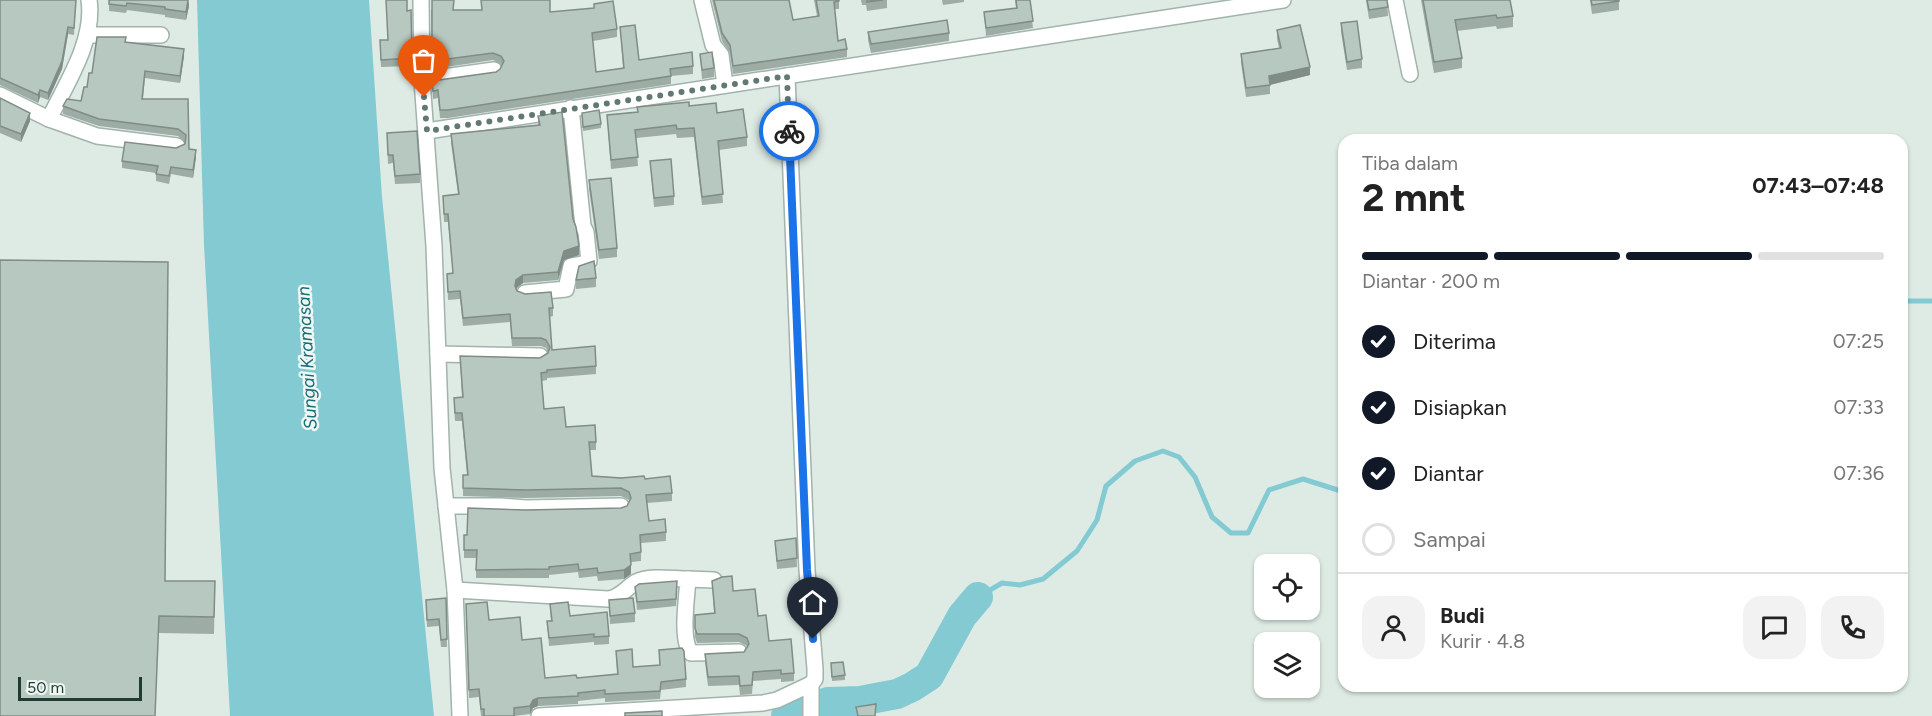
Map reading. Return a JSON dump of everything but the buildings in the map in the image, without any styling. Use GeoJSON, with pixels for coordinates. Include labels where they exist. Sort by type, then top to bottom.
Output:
{"type":"FeatureCollection","features":[{"type":"Feature","properties":{"kind":"street"},"geometry":{"type":"LineString","coordinates":[[49,119],[87,35],[89,0]]}},
{"type":"Feature","properties":{"kind":"street"},"geometry":{"type":"LineString","coordinates":[[421,0],[422,80],[434,246],[442,468],[456,590],[460,716]]}},
{"type":"Feature","properties":{"kind":"street"},"geometry":{"type":"LineString","coordinates":[[702,0],[712,45],[722,58],[725,85]]}},
{"type":"Feature","properties":{"kind":"street"},"geometry":{"type":"LineString","coordinates":[[427,131],[787,76],[1229,4],[1283,0]]}},
{"type":"Feature","properties":{"kind":"street"},"geometry":{"type":"LineString","coordinates":[[1395,0],[1410,74]]}},
{"type":"Feature","properties":{"kind":"street"},"geometry":{"type":"LineString","coordinates":[[87,35],[161,35]]}},
{"type":"Feature","properties":{"kind":"street"},"geometry":{"type":"LineString","coordinates":[[422,80],[494,70]]}},
{"type":"Feature","properties":{"kind":"street"},"geometry":{"type":"LineString","coordinates":[[787,76],[807,558],[815,669],[815,679],[811,689],[811,716]]}},
{"type":"Feature","properties":{"kind":"street"},"geometry":{"type":"LineString","coordinates":[[0,95],[49,119],[97,136],[177,146]]}},
{"type":"Feature","properties":{"kind":"street"},"geometry":{"type":"LineString","coordinates":[[525,293],[566,289],[571,266],[590,261],[583,226],[571,108]]}},
{"type":"Feature","properties":{"kind":"street"},"geometry":{"type":"LineString","coordinates":[[438,354],[540,356]]}},
{"type":"Feature","properties":{"kind":"street"},"geometry":{"type":"LineString","coordinates":[[446,506],[526,508],[621,506]]}},
{"type":"Feature","properties":{"kind":"street"},"geometry":{"type":"LineString","coordinates":[[688,579],[685,638],[687,648],[692,653],[700,654],[739,652]]}},
{"type":"Feature","properties":{"kind":"street"},"geometry":{"type":"LineString","coordinates":[[456,590],[608,599],[618,596],[643,580],[714,580]]}},
{"type":"Feature","properties":{"kind":"street"},"geometry":{"type":"LineString","coordinates":[[539,716],[763,703],[811,689]]}},
{"type":"Feature","properties":{"kind":"water","name":"Sungai Kramasan"},"geometry":{"type":"Polygon","coordinates":[[[197,0],[369,0],[382,197],[434,716],[230,716],[204,245],[197,0]]]}},
{"type":"Feature","properties":{"kind":"waterway"},"geometry":{"type":"LineString","coordinates":[[1908,301],[1932,301]]}},
{"type":"Feature","properties":{"kind":"waterway"},"geometry":{"type":"LineString","coordinates":[[978,597],[1002,583],[1020,585],[1043,579],[1077,551],[1097,520],[1106,486],[1135,461],[1163,451],[1179,457],[1195,477],[1212,517],[1231,533],[1248,533],[1269,490],[1303,479],[1338,490]]}},
{"type":"Feature","properties":{"kind":"waterway"},"geometry":{"type":"LineString","coordinates":[[786,716],[828,702],[860,701],[897,694],[912,687],[929,676],[962,616],[978,597]]}},
{"type":"Feature","properties":{"kind":"way so far"},"geometry":{"type":"LineString","coordinates":[[424,97],[427,131],[787,76],[789,131]]}},
{"type":"Feature","properties":{"kind":"route"},"geometry":{"type":"LineString","coordinates":[[789,131],[807,570],[813,639]]}}]}
